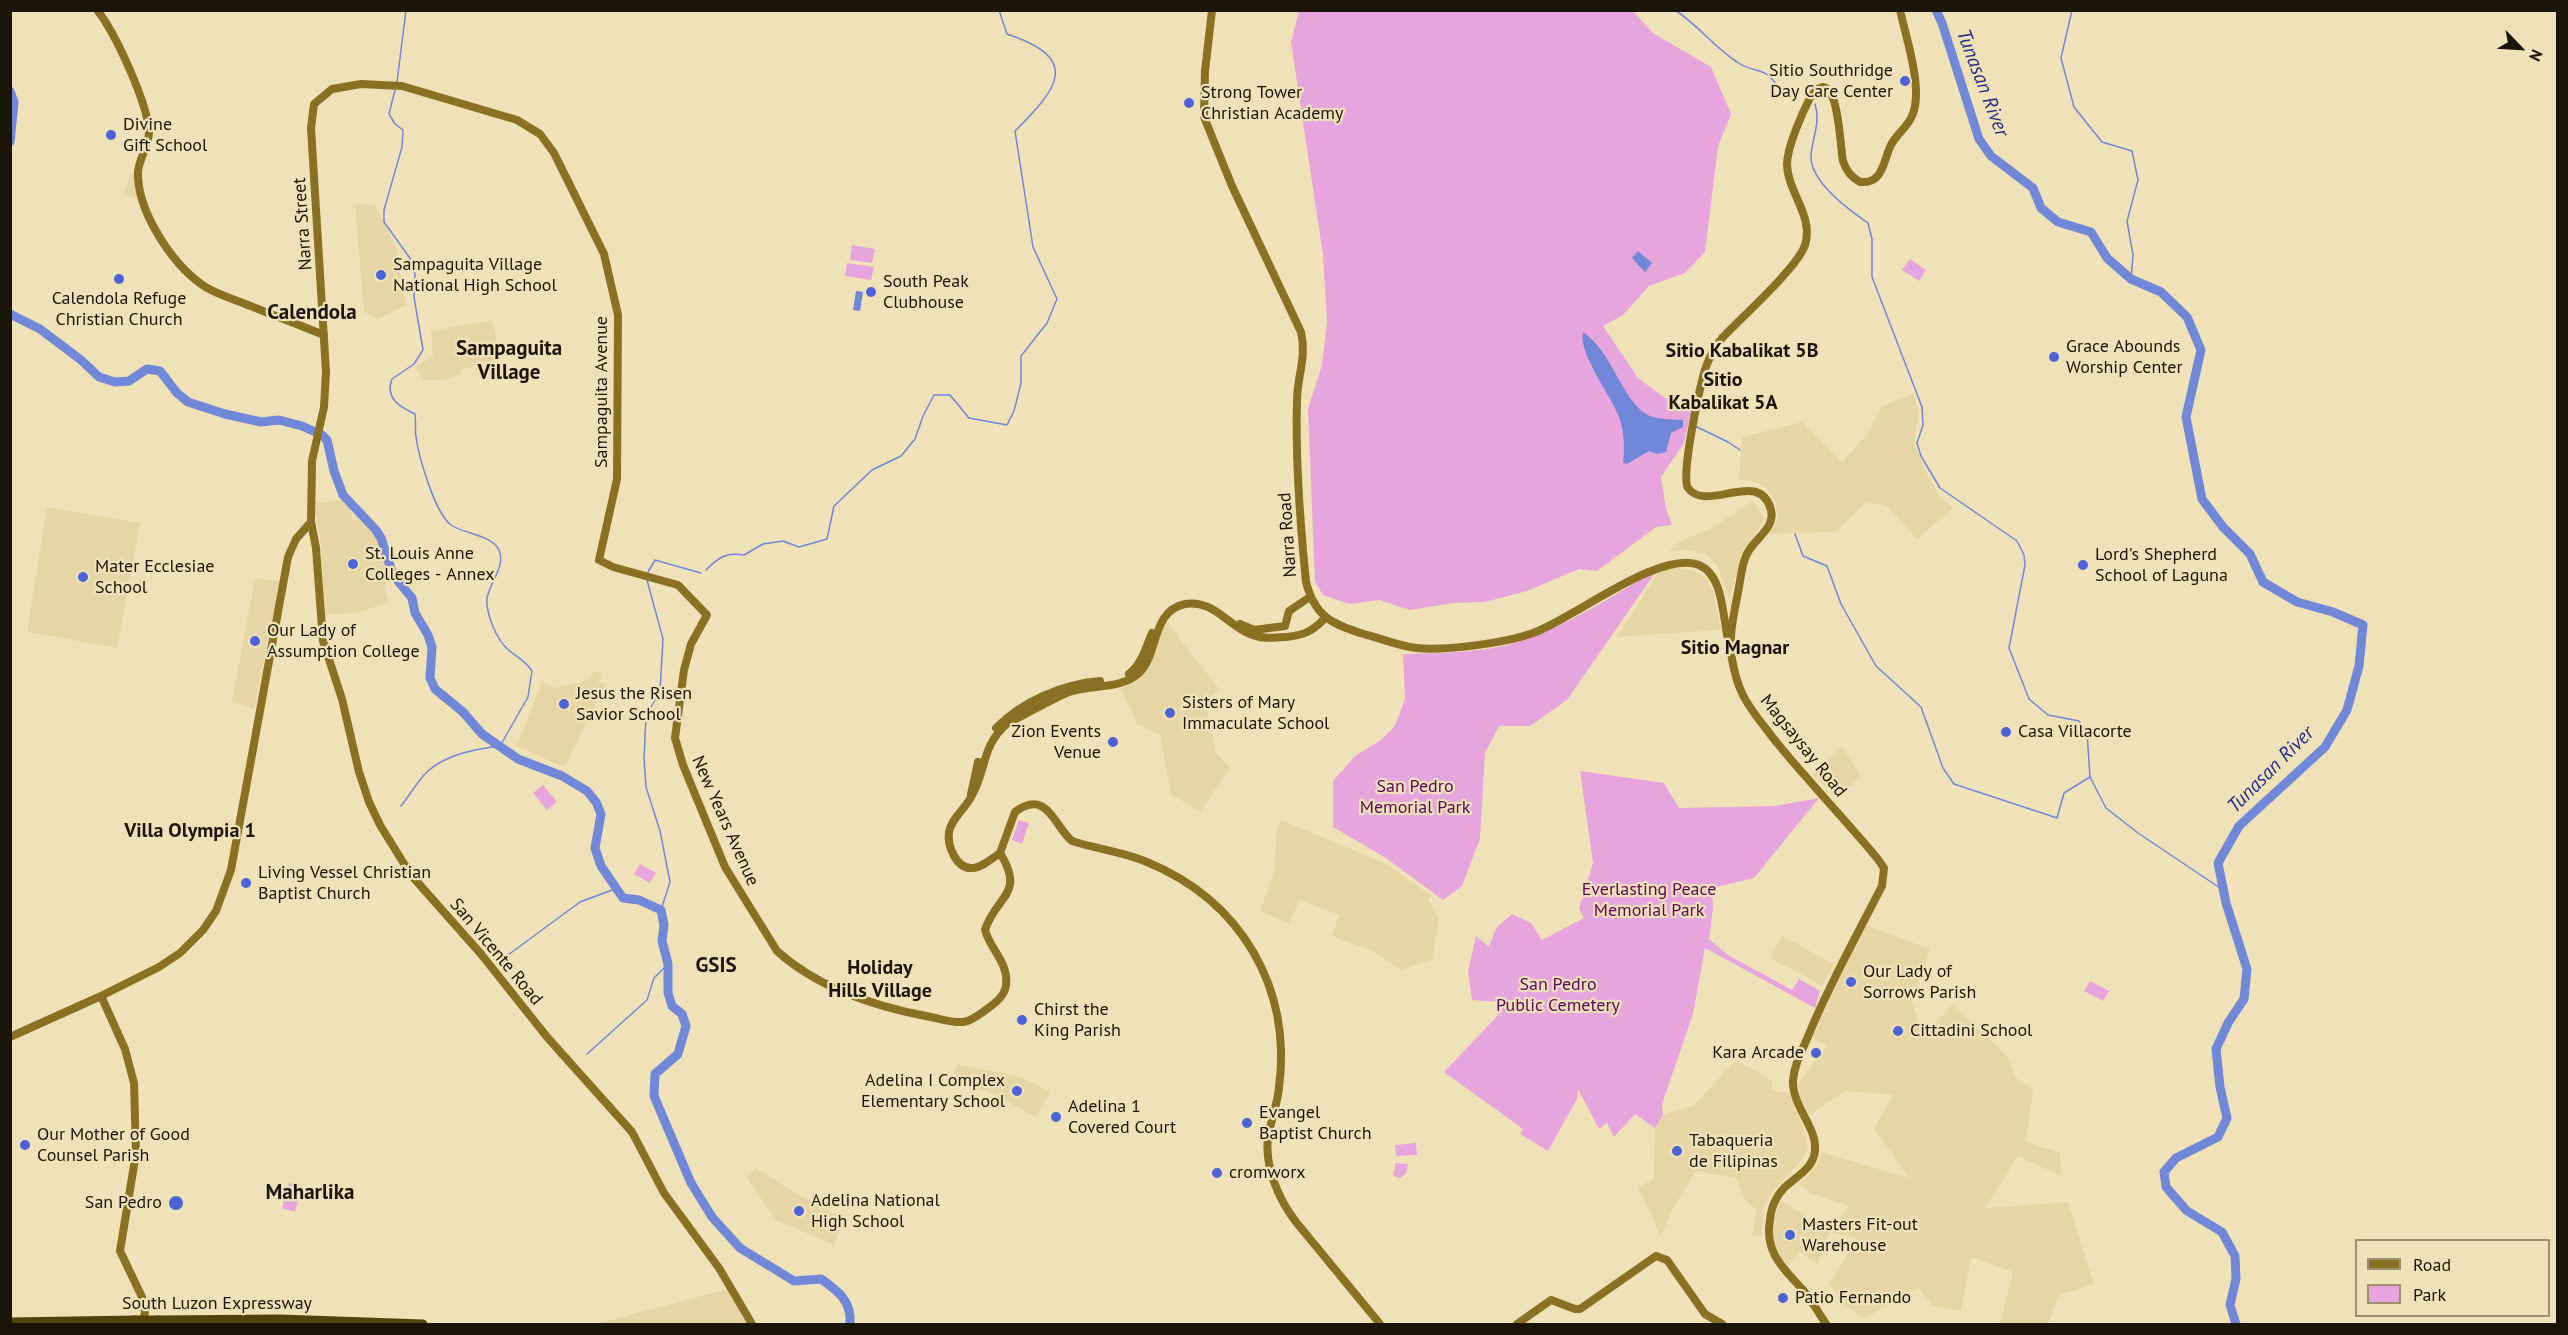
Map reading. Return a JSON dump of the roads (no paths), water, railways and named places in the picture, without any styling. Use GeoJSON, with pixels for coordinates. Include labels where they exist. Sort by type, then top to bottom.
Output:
{"type":"FeatureCollection","features":[{"type":"Feature","properties":{"kind":"highway","name":"South Luzon Expressway"},"geometry":{"type":"LineString","coordinates":[[10,1322],[280,1319],[423,1324]]}},
{"type":"Feature","properties":{"kind":"street"},"geometry":{"type":"LineString","coordinates":[[97,10],[105,20],[123,55],[145,115],[149,132],[140,160],[140,192],[143,204],[163,244],[205,287],[324,335]]}},
{"type":"Feature","properties":{"kind":"street","name":"Narra Road"},"geometry":{"type":"LineString","coordinates":[[1212,10],[1205,71],[1204,117],[1232,186],[1301,332],[1305,348],[1297,398],[1297,462],[1304,561],[1310,597],[1325,618]]}},
{"type":"Feature","properties":{"kind":"street","name":"Magsaysay Road"},"geometry":{"type":"LineString","coordinates":[[1826,1324],[1806,1294],[1774,1258],[1769,1244],[1768,1227],[1778,1196],[1786,1186],[1805,1171],[1815,1155],[1815,1143],[1794,1094],[1795,1067],[1827,992],[1882,886],[1884,868],[1810,783],[1741,692],[1731,651],[1742,566],[1750,548],[1769,525],[1772,512],[1765,498],[1750,490],[1700,496],[1688,489],[1686,470],[1704,372],[1713,349],[1795,262],[1805,246],[1806,224],[1787,165],[1791,146],[1814,91],[1822,88],[1830,90],[1833,95],[1838,108],[1843,161],[1850,175],[1860,182],[1874,180],[1881,172],[1891,143],[1913,114],[1916,101],[1915,84],[1900,10]]}},
{"type":"Feature","properties":{"kind":"street","name":"Narra Street"},"geometry":{"type":"LineString","coordinates":[[315,446],[326,396],[311,111],[319,98],[332,89],[353,85],[402,86]]}},
{"type":"Feature","properties":{"kind":"street","name":"Sampaguita Avenue"},"geometry":{"type":"LineString","coordinates":[[402,86],[517,120],[540,134],[566,174],[600,244],[614,291],[619,338],[617,479],[599,560],[613,567],[678,585],[707,615]]}},
{"type":"Feature","properties":{"kind":"street","name":"San Vicente Road"},"geometry":{"type":"LineString","coordinates":[[315,446],[311,477],[311,522],[316,548],[322,641],[342,699],[359,772],[380,825],[411,875],[481,954],[547,1037],[632,1132],[664,1193],[719,1268],[752,1324]]}},
{"type":"Feature","properties":{"kind":"street"},"geometry":{"type":"LineString","coordinates":[[10,1037],[159,967],[190,944],[203,930],[223,897],[231,870],[288,556],[296,539],[311,522]]}},
{"type":"Feature","properties":{"kind":"street"},"geometry":{"type":"LineString","coordinates":[[1380,1324],[1296,1222],[1284,1205],[1276,1187],[1268,1140],[1278,1096],[1281,1068],[1277,1016],[1260,964],[1250,945],[1207,897],[1168,872],[1127,855],[1072,841],[1066,836],[1051,812],[1042,807],[1028,805],[1015,812],[1000,853],[972,868],[959,862],[949,847],[949,831],[971,799],[988,747],[999,730],[1008,723],[1071,692],[1117,684],[1132,678],[1145,666],[1160,624],[1176,607],[1184,604],[1203,605],[1257,637],[1297,636],[1309,633],[1325,618],[1350,629],[1414,648],[1456,646],[1515,638],[1549,626],[1660,566],[1688,562],[1702,567],[1717,585],[1731,651]]}},
{"type":"Feature","properties":{"kind":"street"},"geometry":{"type":"LineString","coordinates":[[1285,626],[1289,611],[1310,597]]}},
{"type":"Feature","properties":{"kind":"street"},"geometry":{"type":"LineString","coordinates":[[971,799],[972,784],[987,739],[1004,720],[1026,705],[1064,688],[1128,675],[1142,658],[1160,615],[1175,604],[1194,599],[1204,601],[1254,630],[1285,626],[1297,636]]}},
{"type":"Feature","properties":{"kind":"street","name":"New Years Avenue"},"geometry":{"type":"LineString","coordinates":[[707,615],[691,644],[684,670],[675,738],[687,776],[725,867],[769,940],[785,958],[846,994],[870,1004],[958,1022],[972,1019],[997,1002],[1006,986],[1003,965],[987,938],[985,930],[1010,887],[1008,865],[1000,853]]}},
{"type":"Feature","properties":{"kind":"street"},"geometry":{"type":"LineString","coordinates":[[101,996],[125,1049],[134,1083],[136,1153],[120,1251],[142,1297],[145,1312],[139,1322]]}},
{"type":"Feature","properties":{"kind":"street"},"geometry":{"type":"LineString","coordinates":[[1517,1324],[1553,1300],[1575,1309],[1584,1307],[1656,1256],[1667,1260],[1705,1314],[1722,1324]]}},
{"type":"Feature","properties":{"kind":"water"},"geometry":{"type":"Polygon","coordinates":[[[1638,251],[1652,263],[1645,272],[1632,258],[1638,251]]]}},
{"type":"Feature","properties":{"kind":"water"},"geometry":{"type":"Polygon","coordinates":[[[856,291],[863,292],[860,311],[853,310],[856,291]]]}},
{"type":"Feature","properties":{"kind":"water"},"geometry":{"type":"Polygon","coordinates":[[[1583,332],[1602,351],[1637,407],[1654,417],[1683,420],[1683,427],[1671,433],[1666,452],[1657,454],[1649,451],[1627,464],[1623,463],[1624,440],[1621,422],[1590,363],[1585,351],[1583,332]]]}},
{"type":"Feature","properties":{"kind":"waterway"},"geometry":{"type":"LineString","coordinates":[[397,82],[406,10]]}},
{"type":"Feature","properties":{"kind":"waterway"},"geometry":{"type":"LineString","coordinates":[[706,570],[723,556],[744,555],[763,544],[783,541],[799,547],[827,539],[834,506],[872,470],[901,456],[915,439],[934,395],[950,395],[969,418],[1007,425],[1014,411],[1021,383],[1021,356],[1047,323],[1057,299],[1033,247],[1015,131],[1042,101],[1051,88],[1055,76],[1054,64],[1046,54],[1031,44],[1007,34],[999,10]]}},
{"type":"Feature","properties":{"kind":"waterway"},"geometry":{"type":"LineString","coordinates":[[1675,10],[1737,62],[1764,73],[1779,88],[1799,93]]}},
{"type":"Feature","properties":{"kind":"waterway","name":"Tunasan River"},"geometry":{"type":"LineString","coordinates":[[1936,10],[1979,139],[1991,156],[2033,188],[2041,208],[2058,222],[2091,232],[2107,258],[2131,279],[2161,292],[2187,317],[2201,350],[2186,417],[2202,499],[2223,527],[2250,554],[2263,582],[2297,602],[2333,612],[2363,625],[2359,666],[2347,710],[2325,747],[2239,826],[2218,863],[2226,903],[2247,969],[2244,999],[2228,1023],[2216,1049],[2220,1087],[2227,1118],[2218,1137],[2176,1158],[2164,1172],[2166,1187],[2187,1211],[2222,1232],[2235,1256],[2236,1279],[2230,1305],[2236,1324]]}},
{"type":"Feature","properties":{"kind":"waterway"},"geometry":{"type":"LineString","coordinates":[[2072,10],[2061,58],[2074,107],[2102,142],[2132,151],[2138,180],[2127,221],[2133,255],[2131,279]]}},
{"type":"Feature","properties":{"kind":"waterway"},"geometry":{"type":"LineString","coordinates":[[395,90],[389,114],[395,124],[403,130],[402,147],[384,210],[384,222],[412,261],[415,274],[414,297],[423,350],[414,364],[392,379],[390,392],[400,406],[415,414],[420,458],[434,497],[445,519],[457,528],[490,541],[499,550],[501,556],[499,568],[487,598],[489,616],[500,641],[532,671],[528,697],[500,746],[462,753],[444,760],[428,771],[401,806]]}},
{"type":"Feature","properties":{"kind":"waterway"},"geometry":{"type":"LineString","coordinates":[[10,91],[14,102],[10,142]]}},
{"type":"Feature","properties":{"kind":"waterway"},"geometry":{"type":"LineString","coordinates":[[1815,104],[1817,124],[1811,156],[1812,166],[1832,194],[1868,223],[1872,239],[1872,277],[1922,407],[1923,425],[1917,443],[1921,456],[1940,488],[2017,541],[2024,555],[2025,565],[2009,648],[2029,699],[2048,715],[2079,721],[2087,732],[2090,777],[2106,808],[2138,833],[2223,890]]}},
{"type":"Feature","properties":{"kind":"waterway"},"geometry":{"type":"LineString","coordinates":[[10,314],[40,329],[81,360],[99,377],[115,382],[129,381],[147,369],[160,371],[177,393],[188,402],[261,422],[279,420],[302,426],[322,435],[327,440],[334,471],[343,495],[376,530],[381,538],[393,575],[412,598],[415,613],[432,647],[430,678],[435,689],[463,712],[482,734],[518,759],[562,776],[587,791],[596,802],[601,814],[595,848],[601,866],[623,898],[639,900],[661,910],[664,925],[662,941],[668,964],[668,993],[672,1006],[682,1014],[686,1026],[678,1054],[655,1074],[654,1096],[691,1183],[712,1217],[740,1248],[794,1281],[821,1279],[843,1297],[849,1309],[850,1324]]}},
{"type":"Feature","properties":{"kind":"waterway"},"geometry":{"type":"LineString","coordinates":[[1695,426],[1740,450]]}},
{"type":"Feature","properties":{"kind":"waterway"},"geometry":{"type":"LineString","coordinates":[[1795,534],[1803,556],[1827,566],[1841,604],[1876,666],[1921,707],[1943,768],[1954,784],[2057,818],[2064,793],[2090,777]]}},
{"type":"Feature","properties":{"kind":"waterway"},"geometry":{"type":"LineString","coordinates":[[648,572],[655,560],[701,573]]}},
{"type":"Feature","properties":{"kind":"waterway"},"geometry":{"type":"LineString","coordinates":[[647,580],[663,639],[660,691],[646,716],[644,759],[646,787],[660,831],[670,882],[661,910]]}},
{"type":"Feature","properties":{"kind":"waterway"},"geometry":{"type":"LineString","coordinates":[[508,955],[580,902],[615,889]]}},
{"type":"Feature","properties":{"kind":"waterway"},"geometry":{"type":"LineString","coordinates":[[587,1054],[647,1000],[654,978],[668,964]]}},
{"type":"Feature","properties":{"kind":"place","name":"Sitio Southridge Day Care Center"},"geometry":{"type":"Point","coordinates":[1905,81]}},
{"type":"Feature","properties":{"kind":"place","name":"Strong Tower Christian Academy"},"geometry":{"type":"Point","coordinates":[1189,103]}},
{"type":"Feature","properties":{"kind":"place","name":"Divine Gift School"},"geometry":{"type":"Point","coordinates":[111,135]}},
{"type":"Feature","properties":{"kind":"place","name":"Sampaguita Village National High School"},"geometry":{"type":"Point","coordinates":[381,275]}},
{"type":"Feature","properties":{"kind":"place","name":"Calendola Refuge Christian Church"},"geometry":{"type":"Point","coordinates":[119,279]}},
{"type":"Feature","properties":{"kind":"place","name":"South Peak Clubhouse"},"geometry":{"type":"Point","coordinates":[871,292]}},
{"type":"Feature","properties":{"kind":"place","name":"Grace Abounds Worship Center"},"geometry":{"type":"Point","coordinates":[2054,357]}},
{"type":"Feature","properties":{"kind":"place","name":"St. Louis Anne Colleges - Annex"},"geometry":{"type":"Point","coordinates":[353,564]}},
{"type":"Feature","properties":{"kind":"place","name":"Lord's Shepherd School of Laguna"},"geometry":{"type":"Point","coordinates":[2083,565]}},
{"type":"Feature","properties":{"kind":"place","name":"Mater Ecclesiae School"},"geometry":{"type":"Point","coordinates":[83,577]}},
{"type":"Feature","properties":{"kind":"place","name":"Our Lady of Assumption College"},"geometry":{"type":"Point","coordinates":[255,641]}},
{"type":"Feature","properties":{"kind":"place","name":"Jesus the Risen Savior School"},"geometry":{"type":"Point","coordinates":[564,704]}},
{"type":"Feature","properties":{"kind":"place","name":"Sisters of Mary Immaculate School"},"geometry":{"type":"Point","coordinates":[1170,713]}},
{"type":"Feature","properties":{"kind":"place","name":"Casa Villacorte"},"geometry":{"type":"Point","coordinates":[2006,732]}},
{"type":"Feature","properties":{"kind":"place","name":"Zion Events Venue"},"geometry":{"type":"Point","coordinates":[1113,742]}},
{"type":"Feature","properties":{"kind":"place","name":"Living Vessel Christian Baptist Church"},"geometry":{"type":"Point","coordinates":[246,883]}},
{"type":"Feature","properties":{"kind":"place","name":"Our Lady of Sorrows Parish"},"geometry":{"type":"Point","coordinates":[1851,982]}},
{"type":"Feature","properties":{"kind":"place","name":"Chirst the King Parish"},"geometry":{"type":"Point","coordinates":[1022,1020]}},
{"type":"Feature","properties":{"kind":"place","name":"Cittadini School"},"geometry":{"type":"Point","coordinates":[1898,1031]}},
{"type":"Feature","properties":{"kind":"place","name":"Kara Arcade"},"geometry":{"type":"Point","coordinates":[1816,1053]}},
{"type":"Feature","properties":{"kind":"place","name":"Adelina I Complex Elementary School"},"geometry":{"type":"Point","coordinates":[1017,1091]}},
{"type":"Feature","properties":{"kind":"place","name":"Adelina 1 Covered Court"},"geometry":{"type":"Point","coordinates":[1056,1117]}},
{"type":"Feature","properties":{"kind":"place","name":"Evangel Baptist Church"},"geometry":{"type":"Point","coordinates":[1247,1123]}},
{"type":"Feature","properties":{"kind":"place","name":"Our Mother of Good Counsel Parish"},"geometry":{"type":"Point","coordinates":[25,1145]}},
{"type":"Feature","properties":{"kind":"place","name":"Tabaqueria de Filipinas"},"geometry":{"type":"Point","coordinates":[1677,1151]}},
{"type":"Feature","properties":{"kind":"place","name":"cromworx"},"geometry":{"type":"Point","coordinates":[1217,1173]}},
{"type":"Feature","properties":{"kind":"place","name":"San Pedro"},"geometry":{"type":"Point","coordinates":[176,1203]}},
{"type":"Feature","properties":{"kind":"place","name":"Adelina National High School"},"geometry":{"type":"Point","coordinates":[799,1211]}},
{"type":"Feature","properties":{"kind":"place","name":"Masters Fit-out Warehouse"},"geometry":{"type":"Point","coordinates":[1790,1235]}},
{"type":"Feature","properties":{"kind":"place","name":"Patio Fernando"},"geometry":{"type":"Point","coordinates":[1783,1298]}},
{"type":"Feature","properties":{"kind":"district","name":"Calendola"},"geometry":{"type":"Point","coordinates":[312,313]}},
{"type":"Feature","properties":{"kind":"district","name":"Sitio Kabalikat 5B"},"geometry":{"type":"Point","coordinates":[1742,351]}},
{"type":"Feature","properties":{"kind":"district","name":"Sampaguita Village"},"geometry":{"type":"Point","coordinates":[509,361]}},
{"type":"Feature","properties":{"kind":"district","name":"Sitio Kabalikat 5A"},"geometry":{"type":"Point","coordinates":[1723,392]}},
{"type":"Feature","properties":{"kind":"district","name":"Sitio Magnar"},"geometry":{"type":"Point","coordinates":[1735,648]}},
{"type":"Feature","properties":{"kind":"district","name":"Villa Olympia 1"},"geometry":{"type":"Point","coordinates":[190,831]}},
{"type":"Feature","properties":{"kind":"district","name":"GSIS"},"geometry":{"type":"Point","coordinates":[716,966]}},
{"type":"Feature","properties":{"kind":"district","name":"Holiday Hills Village"},"geometry":{"type":"Point","coordinates":[880,980]}},
{"type":"Feature","properties":{"kind":"district","name":"Maharlika"},"geometry":{"type":"Point","coordinates":[310,1193]}},
{"type":"Feature","properties":{"kind":"park label","name":"San Pedro Memorial Park"},"geometry":{"type":"Point","coordinates":[1415,797]}},
{"type":"Feature","properties":{"kind":"park label","name":"Everlasting Peace Memorial Park"},"geometry":{"type":"Point","coordinates":[1649,900]}},
{"type":"Feature","properties":{"kind":"park label","name":"San Pedro Public Cemetery"},"geometry":{"type":"Point","coordinates":[1558,995]}}]}
